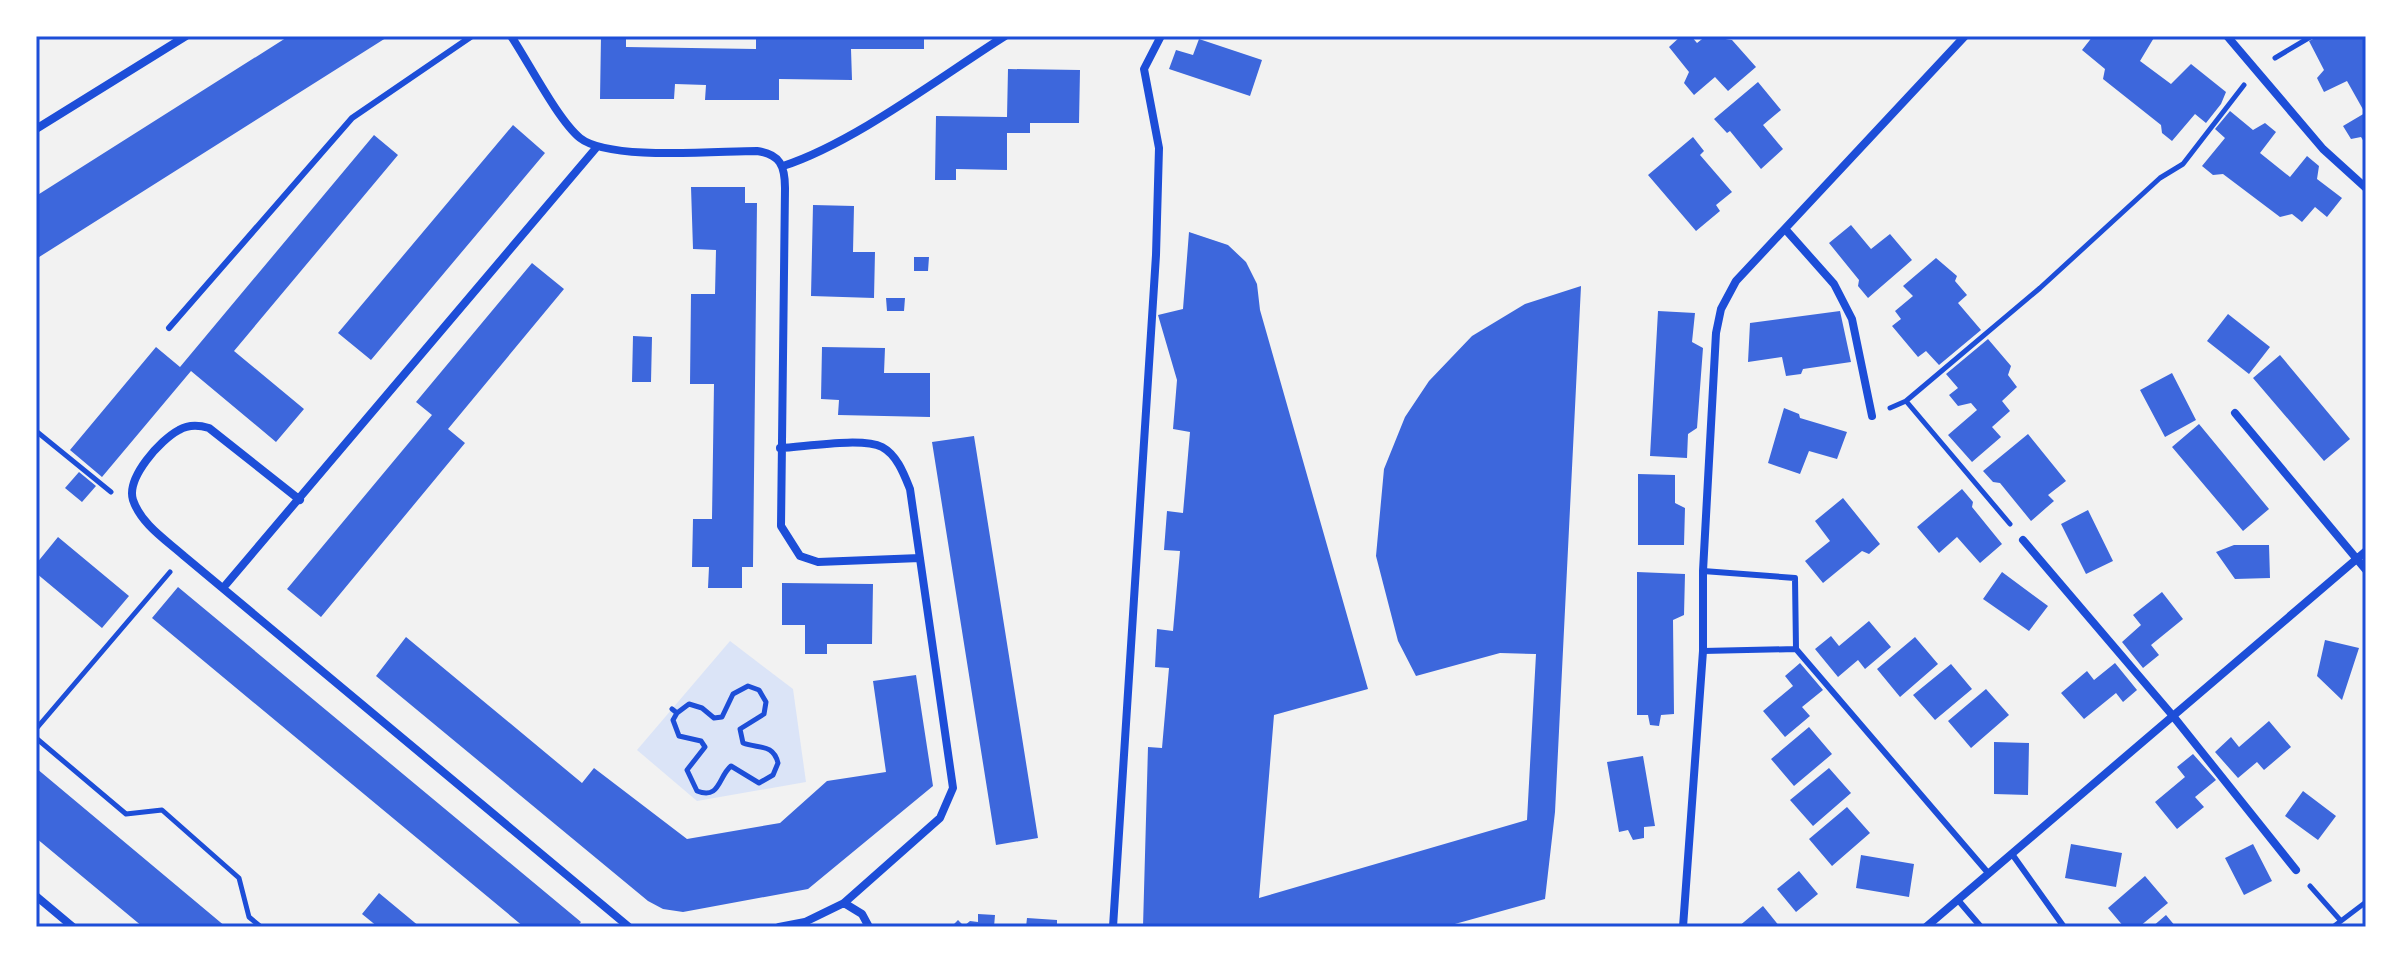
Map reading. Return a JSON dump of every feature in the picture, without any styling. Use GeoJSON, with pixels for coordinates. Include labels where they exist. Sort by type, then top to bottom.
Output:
{"type":"FeatureCollection","features":[{"type":"Feature","properties":{"kind":"street"},"geometry":{"type":"LineString","coordinates":[[36,129],[186,36]]}},
{"type":"Feature","properties":{"kind":"street"},"geometry":{"type":"LineString","coordinates":[[511,36],[573,132],[596,148],[622,152],[757,151],[770,153],[783,166],[781,526],[800,556],[818,562],[920,558]]}},
{"type":"Feature","properties":{"kind":"street"},"geometry":{"type":"LineString","coordinates":[[783,166],[813,155],[844,137],[1005,36]]}},
{"type":"Feature","properties":{"kind":"street"},"geometry":{"type":"LineString","coordinates":[[1113,927],[1156,255],[1159,148],[1144,69],[1161,36]]}},
{"type":"Feature","properties":{"kind":"street"},"geometry":{"type":"LineString","coordinates":[[1683,927],[1703,651],[1703,571],[1716,333],[1721,309],[1736,281],[1965,36]]}},
{"type":"Feature","properties":{"kind":"street"},"geometry":{"type":"LineString","coordinates":[[2227,36],[2323,149],[2366,188]]}},
{"type":"Feature","properties":{"kind":"street"},"geometry":{"type":"LineString","coordinates":[[223,588],[596,148]]}},
{"type":"Feature","properties":{"kind":"street"},"geometry":{"type":"LineString","coordinates":[[1786,230],[1834,284],[1852,319],[1872,416]]}},
{"type":"Feature","properties":{"kind":"street"},"geometry":{"type":"LineString","coordinates":[[2235,413],[2366,570]]}},
{"type":"Feature","properties":{"kind":"street"},"geometry":{"type":"LineString","coordinates":[[300,500],[209,428],[195,424],[181,428],[165,440],[132,485],[132,497],[149,525],[629,927]]}},
{"type":"Feature","properties":{"kind":"street"},"geometry":{"type":"LineString","coordinates":[[779,927],[805,922],[844,903],[940,818],[953,788],[910,489],[902,469],[887,451],[864,443],[780,448]]}},
{"type":"Feature","properties":{"kind":"street"},"geometry":{"type":"LineString","coordinates":[[2023,540],[2173,716],[2296,870]]}},
{"type":"Feature","properties":{"kind":"street"},"geometry":{"type":"LineString","coordinates":[[1926,927],[2366,551]]}},
{"type":"Feature","properties":{"kind":"street"},"geometry":{"type":"LineString","coordinates":[[36,896],[73,927]]}},
{"type":"Feature","properties":{"kind":"street"},"geometry":{"type":"LineString","coordinates":[[844,903],[862,914],[869,927]]}},
{"type":"Feature","properties":{"kind":"lane"},"geometry":{"type":"LineString","coordinates":[[169,328],[352,118],[472,36]]}},
{"type":"Feature","properties":{"kind":"lane"},"geometry":{"type":"LineString","coordinates":[[1703,571],[1795,578],[1796,649],[1989,874]]}},
{"type":"Feature","properties":{"kind":"lane"},"geometry":{"type":"LineString","coordinates":[[1703,651],[1796,649]]}},
{"type":"Feature","properties":{"kind":"lane"},"geometry":{"type":"LineString","coordinates":[[2012,854],[2064,927]]}},
{"type":"Feature","properties":{"kind":"lane"},"geometry":{"type":"LineString","coordinates":[[1958,900],[1981,927]]}},
{"type":"Feature","properties":{"kind":"path"},"geometry":{"type":"LineString","coordinates":[[1872,416],[1906,401],[2040,288],[2160,178],[2183,164],[2256,71],[2312,36]]}},
{"type":"Feature","properties":{"kind":"path"},"geometry":{"type":"LineString","coordinates":[[1906,401],[2023,540]]}},
{"type":"Feature","properties":{"kind":"path"},"geometry":{"type":"LineString","coordinates":[[36,431],[110,491],[132,497]]}},
{"type":"Feature","properties":{"kind":"path"},"geometry":{"type":"LineString","coordinates":[[36,729],[184,556]]}},
{"type":"Feature","properties":{"kind":"path"},"geometry":{"type":"LineString","coordinates":[[748,686],[759,690],[765,698],[766,710],[757,722],[740,729],[740,740],[747,745],[766,747],[775,754],[778,763],[773,775],[759,783],[731,766],[716,790],[706,794],[697,791],[687,770],[705,747],[701,741],[679,736],[673,720],[675,711],[689,704],[702,708],[714,718],[722,717],[736,691],[748,686]]}},
{"type":"Feature","properties":{"kind":"path"},"geometry":{"type":"LineString","coordinates":[[36,738],[126,814],[162,810],[239,878],[249,917],[261,927]]}},
{"type":"Feature","properties":{"kind":"path"},"geometry":{"type":"LineString","coordinates":[[2296,870],[2341,921]]}},
{"type":"Feature","properties":{"kind":"path"},"geometry":{"type":"LineString","coordinates":[[2333,927],[2366,902]]}},
{"type":"Feature","properties":{"kind":"shaded area"},"geometry":{"type":"Polygon","coordinates":[[[730,641],[793,689],[806,782],[697,801],[637,750],[730,641]]]}},
{"type":"Feature","properties":{"kind":"building"},"geometry":{"type":"Polygon","coordinates":[[[289,36],[389,36],[36,259],[36,196],[289,36]]]}},
{"type":"Feature","properties":{"kind":"building"},"geometry":{"type":"Polygon","coordinates":[[[601,36],[626,36],[626,47],[756,49],[756,37],[924,36],[924,49],[851,49],[852,80],[779,79],[779,100],[705,100],[706,85],[675,84],[674,99],[600,99],[601,36]]]}},
{"type":"Feature","properties":{"kind":"building"},"geometry":{"type":"Polygon","coordinates":[[[1681,36],[1691,36],[1697,43],[1706,36],[1732,40],[1756,67],[1728,91],[1715,77],[1694,95],[1684,83],[1689,72],[1669,47],[1681,36]]]}},
{"type":"Feature","properties":{"kind":"building"},"geometry":{"type":"Polygon","coordinates":[[[2093,36],[2155,36],[2140,61],[2171,84],[2191,64],[2226,92],[2221,104],[2206,123],[2195,114],[2172,141],[2162,133],[2161,125],[2103,79],[2105,69],[2082,50],[2093,36]]]}},
{"type":"Feature","properties":{"kind":"building"},"geometry":{"type":"Polygon","coordinates":[[[2319,36],[2366,36],[2366,145],[2361,137],[2351,139],[2343,126],[2365,113],[2347,81],[2324,92],[2317,78],[2324,70],[2309,41],[2319,36]]]}},
{"type":"Feature","properties":{"kind":"building"},"geometry":{"type":"Polygon","coordinates":[[[1199,39],[1262,60],[1250,96],[1169,69],[1176,50],[1193,55],[1199,39]]]}},
{"type":"Feature","properties":{"kind":"building"},"geometry":{"type":"Polygon","coordinates":[[[1008,69],[1080,70],[1079,123],[1030,123],[1030,133],[1007,133],[1007,170],[956,169],[956,180],[935,180],[936,116],[1007,117],[1008,69]]]}},
{"type":"Feature","properties":{"kind":"building"},"geometry":{"type":"Polygon","coordinates":[[[1758,82],[1781,110],[1763,125],[1783,149],[1761,169],[1730,131],[1727,133],[1714,119],[1758,82]]]}},
{"type":"Feature","properties":{"kind":"building"},"geometry":{"type":"Polygon","coordinates":[[[2230,111],[2253,130],[2265,123],[2276,132],[2260,153],[2290,177],[2307,156],[2319,166],[2317,179],[2342,198],[2327,217],[2315,207],[2302,222],[2292,214],[2280,217],[2223,174],[2213,175],[2202,166],[2225,138],[2215,129],[2230,111]]]}},
{"type":"Feature","properties":{"kind":"building"},"geometry":{"type":"Polygon","coordinates":[[[513,125],[545,153],[371,360],[338,333],[513,125]]]}},
{"type":"Feature","properties":{"kind":"building"},"geometry":{"type":"Polygon","coordinates":[[[374,135],[398,155],[234,351],[304,409],[276,442],[191,371],[102,477],[70,450],[156,347],[180,367],[374,135]]]}},
{"type":"Feature","properties":{"kind":"building"},"geometry":{"type":"Polygon","coordinates":[[[1693,137],[1704,151],[1700,155],[1732,192],[1716,205],[1720,211],[1696,231],[1648,175],[1693,137]]]}},
{"type":"Feature","properties":{"kind":"building"},"geometry":{"type":"Polygon","coordinates":[[[691,187],[745,187],[745,203],[757,203],[753,567],[742,567],[742,588],[708,588],[709,567],[692,567],[693,519],[712,519],[714,384],[690,384],[691,294],[715,294],[716,250],[693,249],[691,187]]]}},
{"type":"Feature","properties":{"kind":"building"},"geometry":{"type":"Polygon","coordinates":[[[813,205],[854,206],[853,252],[875,252],[874,298],[811,296],[813,205]]]}},
{"type":"Feature","properties":{"kind":"building"},"geometry":{"type":"Polygon","coordinates":[[[1851,225],[1871,249],[1890,234],[1912,260],[1868,298],[1858,286],[1859,280],[1829,243],[1851,225]]]}},
{"type":"Feature","properties":{"kind":"building"},"geometry":{"type":"Polygon","coordinates":[[[1189,232],[1228,245],[1246,262],[1257,284],[1260,310],[1368,689],[1274,715],[1259,898],[1527,820],[1536,654],[1500,653],[1416,676],[1398,641],[1376,556],[1384,469],[1405,417],[1429,381],[1472,336],[1525,304],[1581,286],[1555,812],[1545,899],[1444,927],[1143,927],[1148,747],[1162,748],[1169,668],[1155,667],[1157,629],[1173,631],[1180,551],[1164,550],[1167,511],[1183,513],[1190,432],[1173,429],[1177,380],[1158,315],[1183,309],[1189,232]]]}},
{"type":"Feature","properties":{"kind":"building"},"geometry":{"type":"Polygon","coordinates":[[[914,257],[929,257],[928,271],[914,271],[914,257]]]}},
{"type":"Feature","properties":{"kind":"building"},"geometry":{"type":"Polygon","coordinates":[[[1936,258],[1957,276],[1955,281],[1967,295],[1958,303],[1981,330],[1939,365],[1926,351],[1918,357],[1892,326],[1901,319],[1895,311],[1913,296],[1903,286],[1936,258]]]}},
{"type":"Feature","properties":{"kind":"building"},"geometry":{"type":"Polygon","coordinates":[[[532,263],[564,289],[448,429],[465,443],[321,617],[287,589],[432,415],[416,402],[532,263]]]}},
{"type":"Feature","properties":{"kind":"building"},"geometry":{"type":"Polygon","coordinates":[[[886,298],[905,298],[904,311],[887,311],[886,298]]]}},
{"type":"Feature","properties":{"kind":"building"},"geometry":{"type":"Polygon","coordinates":[[[1658,311],[1695,313],[1692,342],[1703,348],[1697,428],[1688,434],[1687,458],[1650,456],[1658,311]]]}},
{"type":"Feature","properties":{"kind":"building"},"geometry":{"type":"Polygon","coordinates":[[[1840,311],[1851,362],[1803,369],[1801,374],[1786,376],[1782,357],[1748,362],[1750,323],[1840,311]]]}},
{"type":"Feature","properties":{"kind":"building"},"geometry":{"type":"Polygon","coordinates":[[[2228,314],[2270,347],[2249,374],[2207,341],[2228,314]]]}},
{"type":"Feature","properties":{"kind":"building"},"geometry":{"type":"Polygon","coordinates":[[[633,336],[652,337],[651,382],[632,382],[633,336]]]}},
{"type":"Feature","properties":{"kind":"building"},"geometry":{"type":"Polygon","coordinates":[[[1988,339],[2011,366],[2008,375],[2017,387],[2002,401],[2010,411],[1992,427],[2001,437],[1972,462],[1948,435],[1977,410],[1971,403],[1958,406],[1949,395],[1958,388],[1946,374],[1988,339]]]}},
{"type":"Feature","properties":{"kind":"building"},"geometry":{"type":"Polygon","coordinates":[[[822,347],[885,348],[884,373],[930,373],[930,417],[838,415],[839,400],[821,399],[822,347]]]}},
{"type":"Feature","properties":{"kind":"building"},"geometry":{"type":"Polygon","coordinates":[[[2280,355],[2350,439],[2324,461],[2253,378],[2280,355]]]}},
{"type":"Feature","properties":{"kind":"building"},"geometry":{"type":"Polygon","coordinates":[[[2172,373],[2196,420],[2165,437],[2140,390],[2172,373]]]}},
{"type":"Feature","properties":{"kind":"building"},"geometry":{"type":"Polygon","coordinates":[[[1784,408],[1799,414],[1800,418],[1847,432],[1837,459],[1809,451],[1800,474],[1768,463],[1784,408]]]}},
{"type":"Feature","properties":{"kind":"building"},"geometry":{"type":"Polygon","coordinates":[[[2199,424],[2269,509],[2243,531],[2172,447],[2199,424]]]}},
{"type":"Feature","properties":{"kind":"building"},"geometry":{"type":"Polygon","coordinates":[[[2028,434],[2066,481],[2048,495],[2054,501],[2031,521],[2000,483],[1993,482],[1983,471],[2028,434]]]}},
{"type":"Feature","properties":{"kind":"building"},"geometry":{"type":"Polygon","coordinates":[[[974,436],[1038,838],[996,845],[932,442],[974,436]]]}},
{"type":"Feature","properties":{"kind":"building"},"geometry":{"type":"Polygon","coordinates":[[[79,472],[96,486],[82,502],[65,488],[79,472]]]}},
{"type":"Feature","properties":{"kind":"building"},"geometry":{"type":"Polygon","coordinates":[[[1638,474],[1675,475],[1675,503],[1685,508],[1684,545],[1638,545],[1638,474]]]}},
{"type":"Feature","properties":{"kind":"building"},"geometry":{"type":"Polygon","coordinates":[[[1962,489],[1973,502],[1972,507],[2002,544],[1980,563],[1957,537],[1939,553],[1917,527],[1962,489]]]}},
{"type":"Feature","properties":{"kind":"building"},"geometry":{"type":"Polygon","coordinates":[[[1843,498],[1880,544],[1869,554],[1862,551],[1823,583],[1805,561],[1830,541],[1815,521],[1843,498]]]}},
{"type":"Feature","properties":{"kind":"building"},"geometry":{"type":"Polygon","coordinates":[[[2088,510],[2113,561],[2086,574],[2061,524],[2088,510]]]}},
{"type":"Feature","properties":{"kind":"building"},"geometry":{"type":"Polygon","coordinates":[[[58,537],[129,596],[102,628],[36,573],[36,564],[58,537]]]}},
{"type":"Feature","properties":{"kind":"building"},"geometry":{"type":"Polygon","coordinates":[[[2234,545],[2269,545],[2270,578],[2235,579],[2216,552],[2234,545]]]}},
{"type":"Feature","properties":{"kind":"building"},"geometry":{"type":"Polygon","coordinates":[[[1637,572],[1685,574],[1684,615],[1673,620],[1674,714],[1661,715],[1659,726],[1650,725],[1648,715],[1637,715],[1637,572]]]}},
{"type":"Feature","properties":{"kind":"building"},"geometry":{"type":"Polygon","coordinates":[[[2002,572],[2048,606],[2029,631],[1983,599],[2002,572]]]}},
{"type":"Feature","properties":{"kind":"building"},"geometry":{"type":"Polygon","coordinates":[[[782,583],[873,584],[872,644],[827,644],[827,654],[805,654],[805,625],[782,625],[782,583]]]}},
{"type":"Feature","properties":{"kind":"building"},"geometry":{"type":"Polygon","coordinates":[[[178,587],[581,922],[577,927],[524,927],[152,618],[178,587]]]}},
{"type":"Feature","properties":{"kind":"building"},"geometry":{"type":"Polygon","coordinates":[[[2162,592],[2183,619],[2151,645],[2159,655],[2143,668],[2122,642],[2141,625],[2133,615],[2162,592]]]}},
{"type":"Feature","properties":{"kind":"building"},"geometry":{"type":"Polygon","coordinates":[[[1869,621],[1891,647],[1865,669],[1858,660],[1838,677],[1815,649],[1831,636],[1839,646],[1869,621]]]}},
{"type":"Feature","properties":{"kind":"building"},"geometry":{"type":"Polygon","coordinates":[[[406,637],[582,783],[594,768],[687,839],[780,823],[827,781],[886,772],[873,681],[916,675],[933,786],[808,889],[683,912],[663,909],[648,901],[376,676],[406,637]]]}},
{"type":"Feature","properties":{"kind":"building"},"geometry":{"type":"Polygon","coordinates":[[[1915,637],[1938,664],[1900,697],[1877,669],[1915,637]]]}},
{"type":"Feature","properties":{"kind":"building"},"geometry":{"type":"Polygon","coordinates":[[[2325,640],[2359,648],[2342,700],[2317,676],[2325,640]]]}},
{"type":"Feature","properties":{"kind":"building"},"geometry":{"type":"Polygon","coordinates":[[[1800,663],[1823,690],[1802,707],[1810,716],[1785,737],[1763,711],[1793,686],[1785,676],[1800,663]]]}},
{"type":"Feature","properties":{"kind":"building"},"geometry":{"type":"Polygon","coordinates":[[[2115,663],[2137,690],[2123,702],[2116,693],[2084,719],[2061,693],[2087,671],[2094,680],[2115,663]]]}},
{"type":"Feature","properties":{"kind":"building"},"geometry":{"type":"Polygon","coordinates":[[[1951,664],[1972,689],[1935,720],[1913,695],[1951,664]]]}},
{"type":"Feature","properties":{"kind":"building"},"geometry":{"type":"Polygon","coordinates":[[[1986,689],[2009,715],[1971,748],[1948,721],[1986,689]]]}},
{"type":"Feature","properties":{"kind":"building"},"geometry":{"type":"Polygon","coordinates":[[[2269,721],[2291,747],[2264,770],[2257,762],[2238,778],[2215,752],[2231,737],[2239,747],[2269,721]]]}},
{"type":"Feature","properties":{"kind":"building"},"geometry":{"type":"Polygon","coordinates":[[[1809,727],[1832,754],[1794,786],[1771,759],[1809,727]]]}},
{"type":"Feature","properties":{"kind":"building"},"geometry":{"type":"Polygon","coordinates":[[[1994,742],[2029,743],[2028,795],[1994,794],[1994,742]]]}},
{"type":"Feature","properties":{"kind":"building"},"geometry":{"type":"Polygon","coordinates":[[[2193,754],[2216,780],[2195,797],[2204,807],[2177,829],[2155,802],[2185,777],[2177,767],[2193,754]]]}},
{"type":"Feature","properties":{"kind":"building"},"geometry":{"type":"Polygon","coordinates":[[[1643,756],[1655,826],[1644,827],[1644,838],[1633,840],[1628,830],[1619,832],[1607,762],[1643,756]]]}},
{"type":"Feature","properties":{"kind":"building"},"geometry":{"type":"Polygon","coordinates":[[[36,768],[226,927],[143,927],[36,838],[36,768]]]}},
{"type":"Feature","properties":{"kind":"building"},"geometry":{"type":"Polygon","coordinates":[[[1829,768],[1851,793],[1813,826],[1790,800],[1829,768]]]}},
{"type":"Feature","properties":{"kind":"building"},"geometry":{"type":"Polygon","coordinates":[[[2303,791],[2336,816],[2318,840],[2285,816],[2303,791]]]}},
{"type":"Feature","properties":{"kind":"building"},"geometry":{"type":"Polygon","coordinates":[[[1847,807],[1870,833],[1832,866],[1809,839],[1847,807]]]}},
{"type":"Feature","properties":{"kind":"building"},"geometry":{"type":"Polygon","coordinates":[[[2071,844],[2122,853],[2116,887],[2065,878],[2071,844]]]}},
{"type":"Feature","properties":{"kind":"building"},"geometry":{"type":"Polygon","coordinates":[[[2253,844],[2272,881],[2244,895],[2225,858],[2253,844]]]}},
{"type":"Feature","properties":{"kind":"building"},"geometry":{"type":"Polygon","coordinates":[[[1861,855],[1914,864],[1909,897],[1856,888],[1861,855]]]}},
{"type":"Feature","properties":{"kind":"building"},"geometry":{"type":"Polygon","coordinates":[[[1799,871],[1818,894],[1796,912],[1777,889],[1799,871]]]}},
{"type":"Feature","properties":{"kind":"building"},"geometry":{"type":"Polygon","coordinates":[[[2145,876],[2168,903],[2139,927],[2124,927],[2108,908],[2145,876]]]}},
{"type":"Feature","properties":{"kind":"building"},"geometry":{"type":"Polygon","coordinates":[[[379,893],[420,927],[378,927],[362,914],[379,893]]]}},
{"type":"Feature","properties":{"kind":"building"},"geometry":{"type":"Polygon","coordinates":[[[1763,906],[1780,927],[1738,927],[1763,906]]]}},
{"type":"Feature","properties":{"kind":"building"},"geometry":{"type":"Polygon","coordinates":[[[978,914],[995,915],[994,927],[951,927],[958,920],[964,926],[970,921],[978,922],[978,914]]]}},
{"type":"Feature","properties":{"kind":"building"},"geometry":{"type":"Polygon","coordinates":[[[2166,915],[2176,927],[2152,927],[2166,915]]]}},
{"type":"Feature","properties":{"kind":"building"},"geometry":{"type":"Polygon","coordinates":[[[1027,918],[1057,920],[1057,927],[1026,927],[1027,918]]]}}]}
